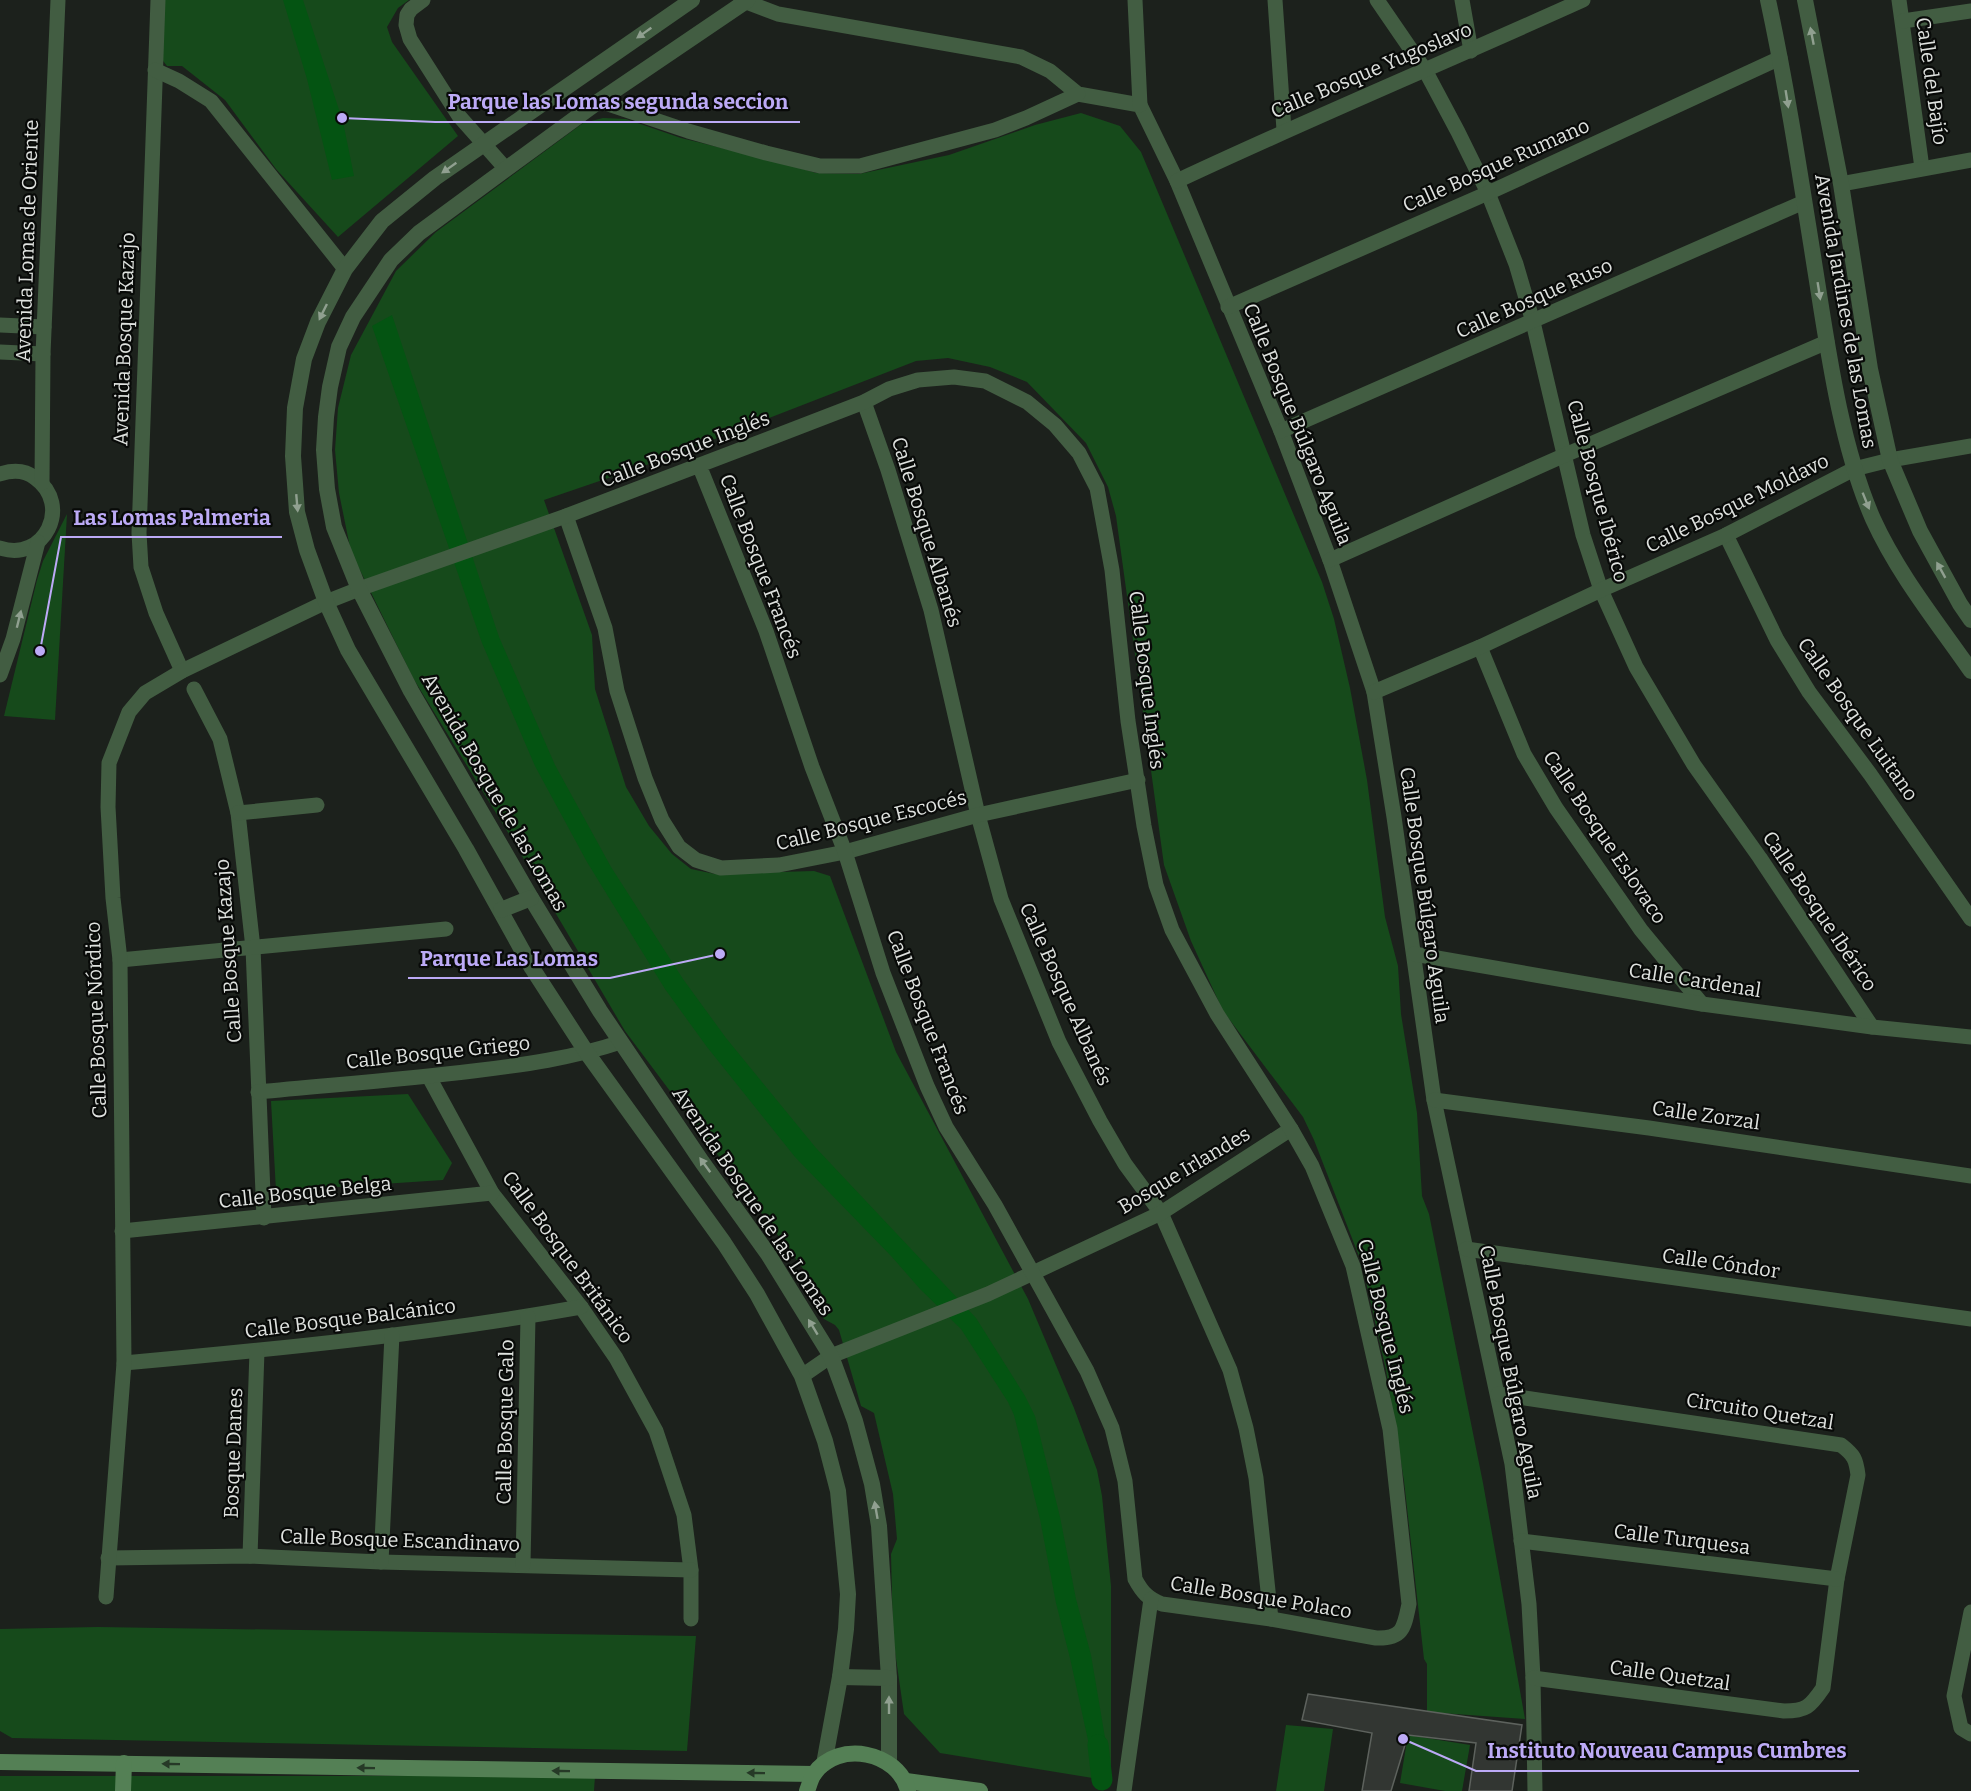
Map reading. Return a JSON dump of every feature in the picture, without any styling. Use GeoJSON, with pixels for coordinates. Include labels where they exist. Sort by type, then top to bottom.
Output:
{"type":"FeatureCollection","features":[{"type":"Feature","properties":{"kind":"main road"},"geometry":{"type":"LineString","coordinates":[[807,1791],[819,1769],[840,1756],[856,1753],[873,1756],[889,1763],[907,1786],[980,1791]]}},
{"type":"Feature","properties":{"kind":"main road"},"geometry":{"type":"LineString","coordinates":[[0,1761],[819,1769]]}},
{"type":"Feature","properties":{"kind":"main road"},"geometry":{"type":"LineString","coordinates":[[123,1791],[124,1763]]}},
{"type":"Feature","properties":{"kind":"street","name":"Avenida Lomas de Oriente"},"geometry":{"type":"LineString","coordinates":[[42,483],[43,354],[58,0]]}},
{"type":"Feature","properties":{"kind":"street","name":"Avenida Bosque Kazajo"},"geometry":{"type":"LineString","coordinates":[[158,0],[139,533],[141,567],[156,614],[183,671]]}},
{"type":"Feature","properties":{"kind":"street"},"geometry":{"type":"LineString","coordinates":[[423,0],[407,15],[405,25],[410,39],[459,116],[506,169]]}},
{"type":"Feature","properties":{"kind":"street"},"geometry":{"type":"LineString","coordinates":[[692,0],[428,183],[382,221],[345,269],[318,322],[304,358],[295,417],[293,456],[297,512],[307,550],[326,602],[348,650],[501,910],[532,968],[587,1053],[724,1243],[757,1294],[802,1376],[825,1441],[838,1491],[848,1594],[840,1677],[819,1769]]}},
{"type":"Feature","properties":{"kind":"street"},"geometry":{"type":"LineString","coordinates":[[744,1],[778,14],[1021,57],[1050,71],[1078,94],[1140,105],[1135,0]]}},
{"type":"Feature","properties":{"kind":"street"},"geometry":{"type":"LineString","coordinates":[[1275,0],[1284,130]]}},
{"type":"Feature","properties":{"kind":"street","name":"Calle Bosque Ibérico"},"geometry":{"type":"LineString","coordinates":[[1377,0],[1425,70],[1488,193],[1516,264],[1533,322],[1583,535],[1601,590],[1636,666],[1694,765],[1760,858],[1872,1027]]}},
{"type":"Feature","properties":{"kind":"street"},"geometry":{"type":"LineString","coordinates":[[1462,0],[1471,51]]}},
{"type":"Feature","properties":{"kind":"street","name":"Calle Bosque Yugoslavo"},"geometry":{"type":"LineString","coordinates":[[1177,181],[1284,130],[1471,51],[1583,0]]}},
{"type":"Feature","properties":{"kind":"street","name":"Avenida Jardines de las Lomas"},"geometry":{"type":"LineString","coordinates":[[1768,0],[1780,58],[1827,342],[1854,469],[1874,520],[1899,567],[1971,671]]}},
{"type":"Feature","properties":{"kind":"street","name":"Avenida Jardines de las Lomas"},"geometry":{"type":"LineString","coordinates":[[1806,0],[1840,184],[1870,369],[1890,460],[1920,531],[1971,620]]}},
{"type":"Feature","properties":{"kind":"street","name":"Calle del Bajío"},"geometry":{"type":"LineString","coordinates":[[1899,0],[1922,168]]}},
{"type":"Feature","properties":{"kind":"street","name":"Avenida Bosque de las Lomas"},"geometry":{"type":"LineString","coordinates":[[744,1],[506,169],[419,233],[391,260],[352,317],[339,347],[330,387],[324,450],[327,489],[334,527],[359,589],[411,691],[531,898],[600,1011],[702,1162],[768,1254],[831,1356],[855,1421],[872,1484],[879,1526],[889,1678],[889,1763]]}},
{"type":"Feature","properties":{"kind":"street"},"geometry":{"type":"LineString","coordinates":[[1903,21],[1971,11]]}},
{"type":"Feature","properties":{"kind":"street","name":"Calle Bosque Rumano"},"geometry":{"type":"LineString","coordinates":[[1228,307],[1488,193],[1780,58]]}},
{"type":"Feature","properties":{"kind":"street"},"geometry":{"type":"LineString","coordinates":[[155,70],[179,81],[211,101],[345,269]]}},
{"type":"Feature","properties":{"kind":"street"},"geometry":{"type":"LineString","coordinates":[[599,102],[766,153],[820,166],[860,166],[986,133],[1026,118],[1078,94]]}},
{"type":"Feature","properties":{"kind":"street","name":"Calle Bosque Búlgaro Aguila"},"geometry":{"type":"LineString","coordinates":[[1140,105],[1177,181],[1281,431],[1330,560],[1374,692],[1434,1100],[1512,1464],[1528,1604],[1533,1678],[1535,1791]]}},
{"type":"Feature","properties":{"kind":"street"},"geometry":{"type":"LineString","coordinates":[[1840,184],[1971,160]]}},
{"type":"Feature","properties":{"kind":"street","name":"Calle Bosque Ruso"},"geometry":{"type":"LineString","coordinates":[[1281,431],[1804,202]]}},
{"type":"Feature","properties":{"kind":"street"},"geometry":{"type":"LineString","coordinates":[[0,325],[44,327]]}},
{"type":"Feature","properties":{"kind":"street"},"geometry":{"type":"LineString","coordinates":[[1330,560],[1565,454],[1827,342]]}},
{"type":"Feature","properties":{"kind":"street"},"geometry":{"type":"LineString","coordinates":[[0,352],[43,354]]}},
{"type":"Feature","properties":{"kind":"street","name":"Calle Bosque Inglés"},"geometry":{"type":"LineString","coordinates":[[326,602],[566,516],[864,402],[889,389],[918,380],[954,377],[985,381],[1027,402],[1055,425],[1079,453],[1097,488],[1112,570],[1128,722],[1144,826],[1156,885],[1172,930],[1216,1014],[1291,1129],[1312,1166],[1353,1266],[1390,1429],[1409,1604],[1401,1632],[1390,1639]]}},
{"type":"Feature","properties":{"kind":"street","name":"Calle Bosque Albanés"},"geometry":{"type":"LineString","coordinates":[[864,402],[888,470],[931,610],[978,815],[1001,899],[1059,1042],[1125,1164],[1161,1214],[1230,1370],[1256,1478],[1271,1619]]}},
{"type":"Feature","properties":{"kind":"street","name":"Calle Bosque Moldavo"},"geometry":{"type":"LineString","coordinates":[[1374,692],[1480,647],[1726,535],[1854,469],[1890,460],[1971,446]]}},
{"type":"Feature","properties":{"kind":"street","name":"Calle Bosque Francés"},"geometry":{"type":"LineString","coordinates":[[699,465],[766,630],[812,767],[845,852],[883,973],[927,1086],[946,1127],[995,1205],[1087,1371],[1112,1428],[1125,1481],[1135,1579]]}},
{"type":"Feature","properties":{"kind":"street"},"geometry":{"type":"LineString","coordinates":[[0,474],[20,471],[32,475],[50,494],[54,507],[50,526],[38,542],[14,639],[2,666]]}},
{"type":"Feature","properties":{"kind":"street","name":"Calle Bosque Escocés"},"geometry":{"type":"LineString","coordinates":[[566,516],[605,628],[617,691],[645,778],[662,820],[679,847],[696,860],[721,868],[779,865],[845,852],[978,815],[1138,780]]}},
{"type":"Feature","properties":{"kind":"street","name":"Calle Bosque Luitano"},"geometry":{"type":"LineString","coordinates":[[1726,535],[1777,640],[1809,692],[1877,783],[1971,919]]}},
{"type":"Feature","properties":{"kind":"street"},"geometry":{"type":"LineString","coordinates":[[0,548],[13,551],[22,550],[38,542]]}},
{"type":"Feature","properties":{"kind":"street","name":"Calle Bosque Nórdico"},"geometry":{"type":"LineString","coordinates":[[106,1597],[124,1364],[120,960],[108,818],[109,763],[129,712],[145,693],[183,671],[326,602]]}},
{"type":"Feature","properties":{"kind":"street","name":"Calle Bosque Eslovaco"},"geometry":{"type":"LineString","coordinates":[[1480,647],[1524,754],[1556,808],[1641,930],[1702,1004]]}},
{"type":"Feature","properties":{"kind":"street","name":"Calle Bosque Kazajo"},"geometry":{"type":"LineString","coordinates":[[194,689],[220,739],[238,813],[253,948],[264,1218]]}},
{"type":"Feature","properties":{"kind":"street"},"geometry":{"type":"LineString","coordinates":[[238,813],[317,805]]}},
{"type":"Feature","properties":{"kind":"street"},"geometry":{"type":"LineString","coordinates":[[501,910],[531,898]]}},
{"type":"Feature","properties":{"kind":"street"},"geometry":{"type":"LineString","coordinates":[[120,960],[446,929]]}},
{"type":"Feature","properties":{"kind":"street","name":"Calle Cardenal"},"geometry":{"type":"LineString","coordinates":[[1414,954],[1702,1004],[1872,1027],[1971,1037]]}},
{"type":"Feature","properties":{"kind":"street","name":"Calle Bosque Griego"},"geometry":{"type":"LineString","coordinates":[[258,1092],[429,1077],[525,1065],[587,1053],[621,1042]]}},
{"type":"Feature","properties":{"kind":"street","name":"Calle Bosque Británico"},"geometry":{"type":"LineString","coordinates":[[429,1077],[492,1193],[581,1307],[616,1358],[656,1431],[684,1515],[691,1570],[691,1619]]}},
{"type":"Feature","properties":{"kind":"street","name":"Calle Zorzal"},"geometry":{"type":"LineString","coordinates":[[1434,1100],[1649,1128],[1971,1176]]}},
{"type":"Feature","properties":{"kind":"street","name":"Bosque Irlandes"},"geometry":{"type":"LineString","coordinates":[[802,1376],[831,1356],[988,1294],[1161,1214],[1291,1129]]}},
{"type":"Feature","properties":{"kind":"street","name":"Calle Bosque Belga"},"geometry":{"type":"LineString","coordinates":[[122,1231],[492,1193]]}},
{"type":"Feature","properties":{"kind":"street","name":"Calle Cóndor"},"geometry":{"type":"LineString","coordinates":[[1466,1249],[1971,1319]]}},
{"type":"Feature","properties":{"kind":"street","name":"Calle Bosque Balcánico"},"geometry":{"type":"LineString","coordinates":[[124,1364],[392,1335],[528,1317],[581,1307]]}},
{"type":"Feature","properties":{"kind":"street","name":"Calle Bosque Galo"},"geometry":{"type":"LineString","coordinates":[[523,1565],[528,1317]]}},
{"type":"Feature","properties":{"kind":"street"},"geometry":{"type":"LineString","coordinates":[[381,1562],[392,1335]]}},
{"type":"Feature","properties":{"kind":"street","name":"Bosque Danes"},"geometry":{"type":"LineString","coordinates":[[250,1556],[257,1351]]}},
{"type":"Feature","properties":{"kind":"street","name":"Circuito Quetzal"},"geometry":{"type":"LineString","coordinates":[[1498,1394],[1841,1445],[1853,1454],[1857,1475],[1837,1579],[1823,1688],[1814,1701],[1801,1711]]}},
{"type":"Feature","properties":{"kind":"street","name":"Calle Turquesa"},"geometry":{"type":"LineString","coordinates":[[1521,1541],[1837,1579]]}},
{"type":"Feature","properties":{"kind":"street","name":"Calle Bosque Escandinavo"},"geometry":{"type":"LineString","coordinates":[[108,1558],[250,1556],[381,1562],[691,1570]]}},
{"type":"Feature","properties":{"kind":"street","name":"Calle Bosque Polaco"},"geometry":{"type":"LineString","coordinates":[[1135,1579],[1141,1591],[1162,1604],[1390,1639]]}},
{"type":"Feature","properties":{"kind":"street"},"geometry":{"type":"LineString","coordinates":[[1124,1791],[1151,1599]]}},
{"type":"Feature","properties":{"kind":"street"},"geometry":{"type":"LineString","coordinates":[[1970,1734],[1961,1728],[1954,1696],[1971,1612]]}},
{"type":"Feature","properties":{"kind":"street"},"geometry":{"type":"LineString","coordinates":[[840,1677],[889,1678]]}},
{"type":"Feature","properties":{"kind":"street","name":"Calle Quetzal"},"geometry":{"type":"LineString","coordinates":[[1533,1678],[1784,1711],[1801,1711]]}},
{"type":"Feature","properties":{"kind":"shaded area"},"geometry":{"type":"Polygon","coordinates":[[[165,0],[409,0],[398,8],[387,27],[392,42],[458,136],[338,237],[276,169],[225,100],[182,66],[167,66],[160,57],[165,0]]]}},
{"type":"Feature","properties":{"kind":"shaded area"},"geometry":{"type":"Polygon","coordinates":[[[283,0],[303,0],[343,122],[354,176],[332,180],[307,79],[283,0]]]}},
{"type":"Feature","properties":{"kind":"shaded area"},"geometry":{"type":"Polygon","coordinates":[[[1081,113],[1120,126],[1141,152],[1322,582],[1334,619],[1350,688],[1367,780],[1385,917],[1398,966],[1401,1014],[1417,1113],[1422,1196],[1429,1214],[1483,1483],[1525,1719],[1427,1712],[1427,1664],[1424,1659],[1404,1481],[1386,1370],[1362,1264],[1303,1117],[1223,1011],[1191,941],[1164,865],[1116,516],[1108,487],[1086,443],[1027,382],[990,367],[948,358],[916,361],[661,460],[544,500],[592,635],[595,689],[626,787],[649,826],[672,854],[691,869],[715,874],[814,871],[830,876],[896,1052],[1028,1299],[1074,1408],[1097,1470],[1102,1496],[1111,1586],[1111,1781],[940,1753],[904,1714],[893,1638],[891,1554],[897,1539],[893,1494],[874,1413],[861,1406],[839,1330],[814,1308],[822,1294],[625,1031],[512,839],[413,678],[351,552],[339,493],[335,450],[338,408],[351,355],[396,271],[436,232],[583,123],[603,118],[626,119],[681,138],[816,173],[859,174],[949,155],[1035,125],[1081,113]]]}},
{"type":"Feature","properties":{"kind":"shaded area"},"geometry":{"type":"Polygon","coordinates":[[[392,315],[499,637],[555,765],[611,867],[683,979],[726,1038],[816,1148],[976,1318],[1035,1416],[1060,1517],[1076,1599],[1091,1655],[1111,1773],[1095,1772],[1056,1603],[1040,1519],[1014,1415],[1008,1402],[961,1329],[795,1157],[707,1047],[665,989],[587,862],[535,766],[482,643],[372,326],[392,315]]]}},
{"type":"Feature","properties":{"kind":"shaded area"},"geometry":{"type":"Polygon","coordinates":[[[67,514],[55,720],[4,716],[37,580],[43,561],[67,514]]]}},
{"type":"Feature","properties":{"kind":"shaded area"},"geometry":{"type":"Polygon","coordinates":[[[408,1094],[452,1163],[443,1180],[276,1191],[271,1101],[408,1094]]]}},
{"type":"Feature","properties":{"kind":"shaded area"},"geometry":{"type":"Polygon","coordinates":[[[98,1627],[696,1636],[687,1751],[12,1738],[0,1731],[0,1629],[98,1627]]]}},
{"type":"Feature","properties":{"kind":"shaded area"},"geometry":{"type":"Polygon","coordinates":[[[1286,1725],[1333,1729],[1324,1791],[1276,1791],[1286,1725]]]}},
{"type":"Feature","properties":{"kind":"shaded area"},"geometry":{"type":"Polygon","coordinates":[[[1408,1735],[1470,1745],[1462,1791],[1445,1791],[1400,1783],[1408,1735]]]}},
{"type":"Feature","properties":{"kind":"shaded area"},"geometry":{"type":"Polygon","coordinates":[[[0,1776],[595,1776],[594,1791],[0,1791],[0,1776]]]}},
{"type":"Feature","properties":{"kind":"building"},"geometry":{"type":"Polygon","coordinates":[[[1308,1694],[1522,1725],[1512,1791],[1469,1791],[1476,1743],[1408,1735],[1391,1791],[1362,1791],[1372,1733],[1302,1720],[1308,1694]]]}},
{"type":"Feature","properties":{"kind":"waterway"},"geometry":{"type":"LineString","coordinates":[[1098,1745],[1102,1780]]}},
{"type":"Feature","properties":{"kind":"place","name":"Parque las Lomas segunda seccion"},"geometry":{"type":"Point","coordinates":[342,118]}},
{"type":"Feature","properties":{"kind":"place","name":"Las Lomas Palmeria"},"geometry":{"type":"Point","coordinates":[40,651]}},
{"type":"Feature","properties":{"kind":"place","name":"Parque Las Lomas"},"geometry":{"type":"Point","coordinates":[720,954]}},
{"type":"Feature","properties":{"kind":"place","name":"Instituto Nouveau Campus Cumbres"},"geometry":{"type":"Point","coordinates":[1403,1739]}}]}
